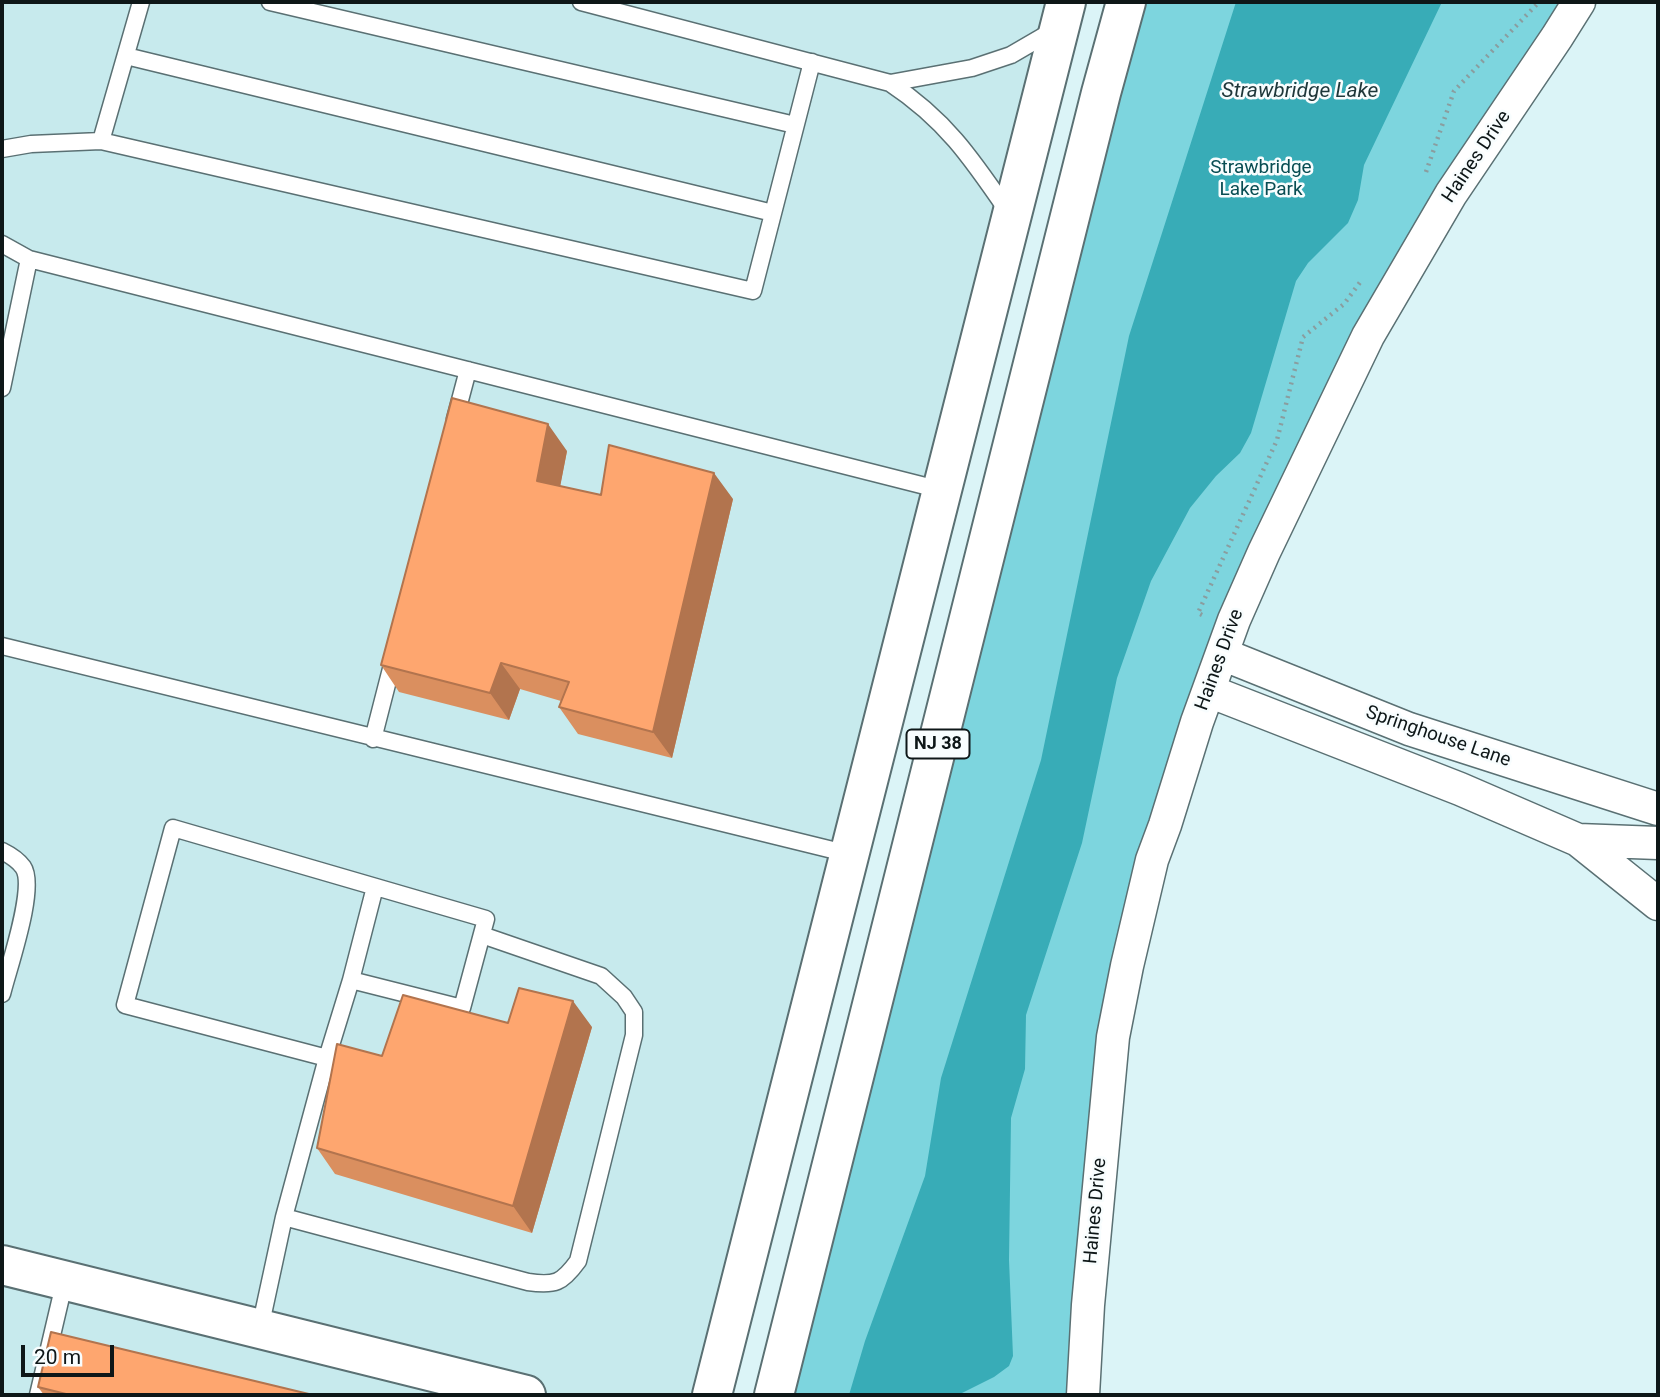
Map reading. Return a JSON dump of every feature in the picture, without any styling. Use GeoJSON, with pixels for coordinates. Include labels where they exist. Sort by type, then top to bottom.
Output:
{"type":"FeatureCollection","features":[{"type":"Feature","properties":{"kind":"main road","name":"NJ 38"},"geometry":{"type":"LineString","coordinates":[[774,1395],[1126,2]]}},
{"type":"Feature","properties":{"kind":"main road","name":"NJ 38"},"geometry":{"type":"LineString","coordinates":[[712,1395],[1063,14]]}},
{"type":"Feature","properties":{"kind":"main road"},"geometry":{"type":"LineString","coordinates":[[2,1265],[526,1395]]}},
{"type":"Feature","properties":{"kind":"street","name":"Haines Drive"},"geometry":{"type":"LineString","coordinates":[[1083,1395],[1088,1305],[1113,1037],[1152,860],[1166,825],[1185,755],[1234,620],[1279,518],[1368,336],[1451,194],[1579,2]]}},
{"type":"Feature","properties":{"kind":"street","name":"Springhouse Lane"},"geometry":{"type":"LineString","coordinates":[[1222,654],[1409,729],[1658,809]]}},
{"type":"Feature","properties":{"kind":"street","name":"Springhouse Lane"},"geometry":{"type":"LineString","coordinates":[[1209,691],[1460,789],[1578,840],[1658,904]]}},
{"type":"Feature","properties":{"kind":"street","name":"Springhouse Lane"},"geometry":{"type":"LineString","coordinates":[[1578,840],[1658,843]]}},
{"type":"Feature","properties":{"kind":"lane"},"geometry":{"type":"LineString","coordinates":[[101,141],[141,2]]}},
{"type":"Feature","properties":{"kind":"lane"},"geometry":{"type":"LineString","coordinates":[[270,2],[795,125]]}},
{"type":"Feature","properties":{"kind":"lane"},"geometry":{"type":"LineString","coordinates":[[581,2],[890,83],[919,102],[949,130],[1011,217]]}},
{"type":"Feature","properties":{"kind":"lane"},"geometry":{"type":"LineString","coordinates":[[890,83],[972,68],[1010,55],[1063,14]]}},
{"type":"Feature","properties":{"kind":"lane"},"geometry":{"type":"LineString","coordinates":[[125,56],[773,213]]}},
{"type":"Feature","properties":{"kind":"lane"},"geometry":{"type":"LineString","coordinates":[[2,149],[31,144],[101,141],[753,291],[812,62]]}},
{"type":"Feature","properties":{"kind":"lane"},"geometry":{"type":"LineString","coordinates":[[2,244],[29,259],[941,490]]}},
{"type":"Feature","properties":{"kind":"lane"},"geometry":{"type":"LineString","coordinates":[[2,388],[29,259]]}},
{"type":"Feature","properties":{"kind":"lane"},"geometry":{"type":"LineString","coordinates":[[451,436],[468,370]]}},
{"type":"Feature","properties":{"kind":"lane"},"geometry":{"type":"LineString","coordinates":[[2,646],[849,854]]}},
{"type":"Feature","properties":{"kind":"lane"},"geometry":{"type":"LineString","coordinates":[[373,739],[397,646]]}},
{"type":"Feature","properties":{"kind":"lane"},"geometry":{"type":"LineString","coordinates":[[327,1058],[125,1005],[173,828],[486,919],[462,1008],[351,980]]}},
{"type":"Feature","properties":{"kind":"lane"},"geometry":{"type":"LineString","coordinates":[[2,850],[25,869],[28,894],[2,994]]}},
{"type":"Feature","properties":{"kind":"lane"},"geometry":{"type":"LineString","coordinates":[[260,1328],[285,1217],[375,887]]}},
{"type":"Feature","properties":{"kind":"lane"},"geometry":{"type":"LineString","coordinates":[[285,1217],[528,1282],[548,1285],[566,1278],[578,1261],[634,1035],[634,1012],[624,997],[601,976],[482,935]]}},
{"type":"Feature","properties":{"kind":"lane"},"geometry":{"type":"LineString","coordinates":[[38,1395],[65,1280]]}},
{"type":"Feature","properties":{"kind":"shaded area"},"geometry":{"type":"Polygon","coordinates":[[[2,2],[1066,2],[712,1395],[2,1395],[2,2]]]}},
{"type":"Feature","properties":{"kind":"green space","name":"Strawbridge Lake Park"},"geometry":{"type":"Polygon","coordinates":[[[1126,2],[1578,2],[1451,194],[1209,691],[1127,966],[1091,1395],[774,1395],[1126,2]]]}},
{"type":"Feature","properties":{"kind":"water","name":"Strawbridge Lake"},"geometry":{"type":"Polygon","coordinates":[[[1236,2],[1442,2],[1364,165],[1358,200],[1348,223],[1308,263],[1296,281],[1251,433],[1240,453],[1216,476],[1190,508],[1151,581],[1117,678],[1082,843],[1026,1015],[1025,1069],[1011,1118],[1009,1260],[1013,1356],[1009,1366],[994,1377],[958,1395],[849,1395],[865,1341],[925,1176],[941,1078],[1041,760],[1129,336],[1236,2]]]}},
{"type":"Feature","properties":{"kind":"building"},"geometry":{"type":"Polygon","coordinates":[[[452,398],[548,424],[537,481],[601,495],[609,445],[714,473],[653,732],[559,707],[569,682],[501,663],[490,693],[381,665],[452,398]]]}},
{"type":"Feature","properties":{"kind":"building"},"geometry":{"type":"Polygon","coordinates":[[[519,988],[573,1001],[513,1206],[317,1148],[337,1044],[382,1056],[403,995],[508,1023],[519,988]]]}},
{"type":"Feature","properties":{"kind":"building"},"geometry":{"type":"Polygon","coordinates":[[[51,1332],[313,1395],[70,1395],[38,1387],[51,1332]]]}}]}
